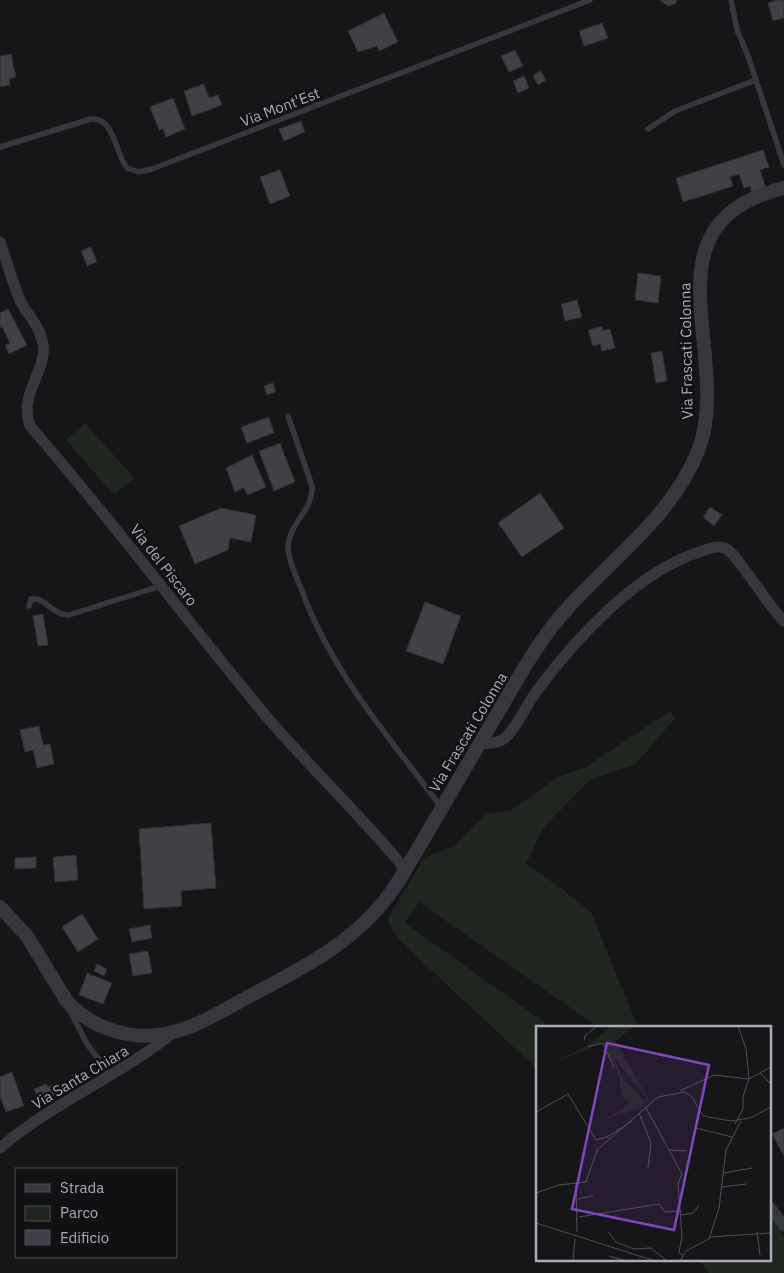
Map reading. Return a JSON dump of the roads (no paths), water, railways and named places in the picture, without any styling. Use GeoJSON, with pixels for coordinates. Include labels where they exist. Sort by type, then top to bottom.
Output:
{"type":"FeatureCollection","features":[{"type":"Feature","properties":{"kind":"street","name":"Via Frascati Colonna"},"geometry":{"type":"LineString","coordinates":[[0,907],[27,936],[74,1009],[87,1018],[117,1032],[145,1036],[174,1032],[218,1013],[330,951],[355,932],[377,911],[406,869],[479,743],[555,623],[654,521],[686,477],[700,445],[705,420],[701,282],[704,249],[715,228],[733,209],[758,196],[784,188]]}},
{"type":"Feature","properties":{"kind":"street","name":"Via del Piscaro"},"geometry":{"type":"LineString","coordinates":[[0,242],[20,302],[36,327],[44,345],[43,355],[28,400],[26,414],[30,426],[83,488],[290,744],[376,833],[406,869]]}},
{"type":"Feature","properties":{"kind":"street"},"geometry":{"type":"LineString","coordinates":[[479,743],[492,743],[505,738],[543,682],[599,621],[642,581],[686,557],[715,547],[725,548],[734,556],[766,602],[784,622]]}},
{"type":"Feature","properties":{"kind":"street","name":"Via Santa Chiara"},"geometry":{"type":"LineString","coordinates":[[0,1148],[15,1134],[145,1055],[174,1032]]}},
{"type":"Feature","properties":{"kind":"street"},"geometry":{"type":"LineString","coordinates":[[772,1210],[784,1226]]}},
{"type":"Feature","properties":{"kind":"lane","name":"Via Mont'Est"},"geometry":{"type":"LineString","coordinates":[[0,147],[91,119],[100,119],[107,125],[127,168],[145,171],[590,0]]}},
{"type":"Feature","properties":{"kind":"lane"},"geometry":{"type":"LineString","coordinates":[[730,0],[737,30],[756,80],[784,165]]}},
{"type":"Feature","properties":{"kind":"lane"},"geometry":{"type":"LineString","coordinates":[[648,129],[675,111],[756,80]]}},
{"type":"Feature","properties":{"kind":"lane"},"geometry":{"type":"LineString","coordinates":[[288,416],[312,486],[312,497],[292,530],[288,548],[291,563],[309,610],[324,644],[345,678],[441,807]]}},
{"type":"Feature","properties":{"kind":"lane"},"geometry":{"type":"LineString","coordinates":[[29,606],[32,599],[38,599],[56,612],[69,615],[161,586]]}},
{"type":"Feature","properties":{"kind":"lane"},"geometry":{"type":"LineString","coordinates":[[64,996],[83,1037],[112,1075]]}}]}
